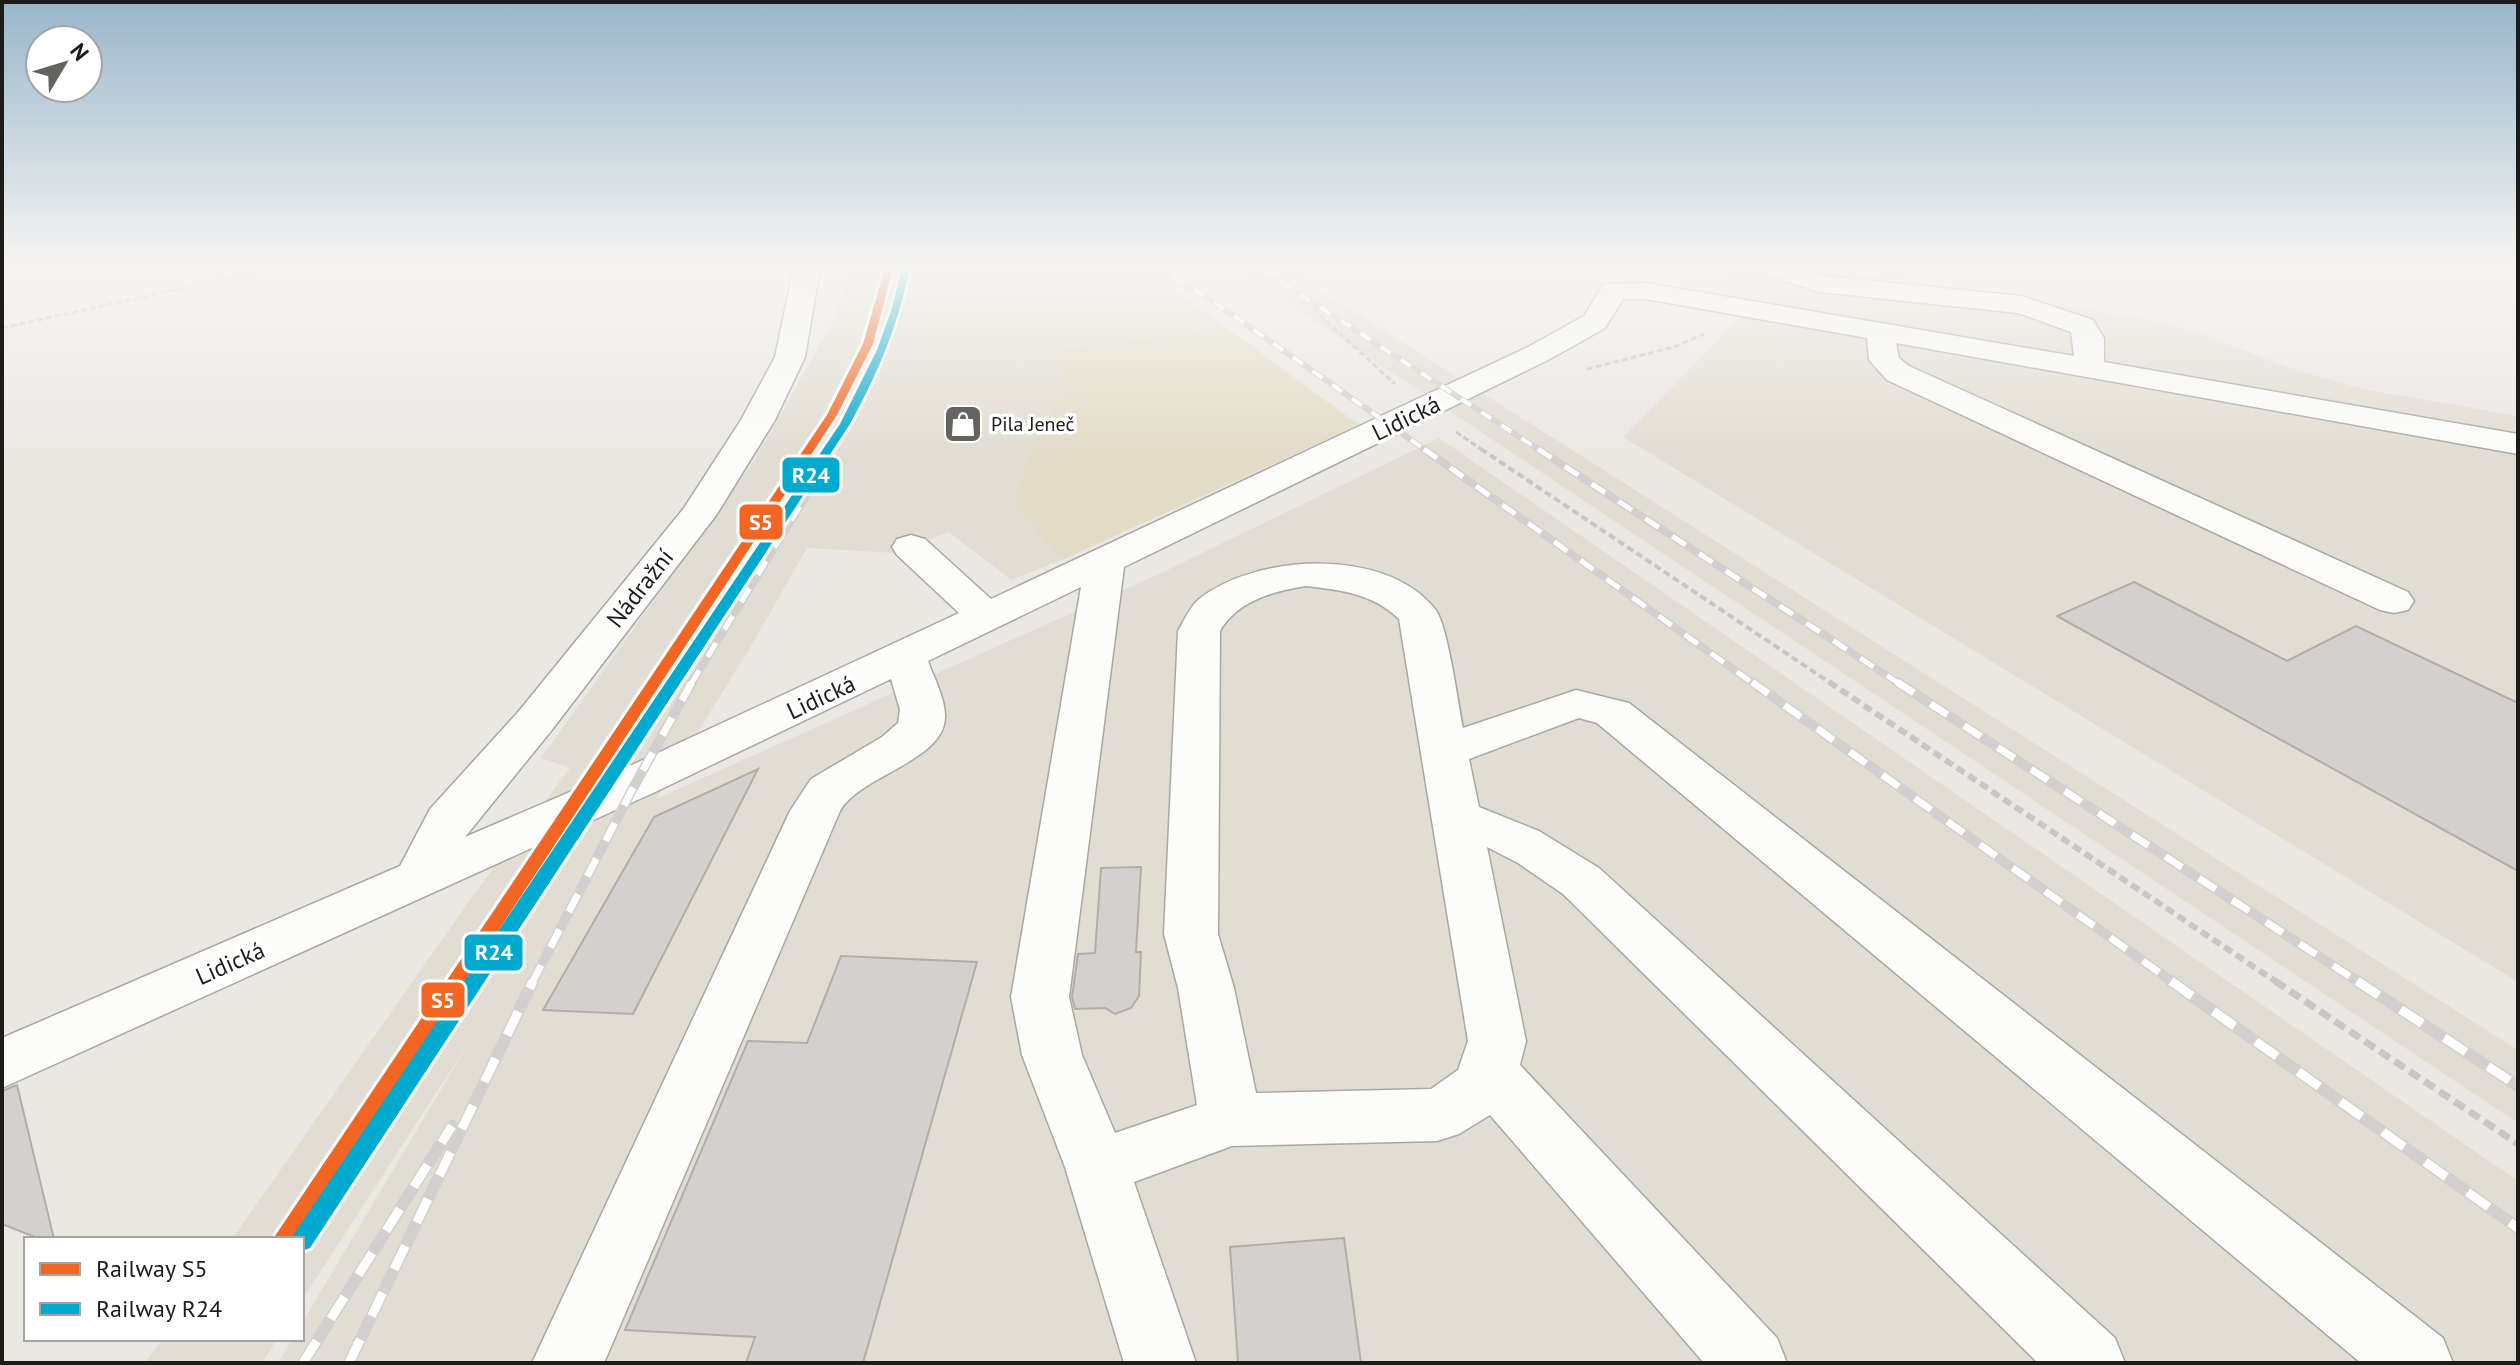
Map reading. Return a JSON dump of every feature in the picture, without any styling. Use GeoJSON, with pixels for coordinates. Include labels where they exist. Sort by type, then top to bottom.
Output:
{"type":"FeatureCollection","features":[{"type":"Feature","properties":{"kind":"street","name":"Nádražní"},"geometry":{"type":"LineString","coordinates":[[419,879],[448,821],[535,721],[698,514],[758,420],[790,357],[797,332]]}},
{"type":"Feature","properties":{"kind":"street","name":"Lidická"},"geometry":{"type":"LineString","coordinates":[[2,1064],[905,658],[1423,410],[1577,332]]}},
{"type":"Feature","properties":{"kind":"street"},"geometry":{"type":"LineString","coordinates":[[1882,332],[1880,352],[1884,362],[1898,373],[2394,601]]}},
{"type":"Feature","properties":{"kind":"street"},"geometry":{"type":"LineString","coordinates":[[1886,332],[2518,444]]}},
{"type":"Feature","properties":{"kind":"street"},"geometry":{"type":"LineString","coordinates":[[2086,332],[2089,338],[2089,366]]}},
{"type":"Feature","properties":{"kind":"street"},"geometry":{"type":"LineString","coordinates":[[911,547],[988,618]]}},
{"type":"Feature","properties":{"kind":"street"},"geometry":{"type":"LineString","coordinates":[[1105,563],[1040,997],[1052,1055],[1097,1167],[1160,1363]]}},
{"type":"Feature","properties":{"kind":"street"},"geometry":{"type":"LineString","coordinates":[[1097,1167],[1231,1120],[1437,1115],[1468,1101],[1490,1073],[1497,1041],[1419,616],[1398,596],[1354,579],[1306,574],[1263,581],[1211,610],[1199,631],[1191,934],[1206,988],[1231,1120]]}},
{"type":"Feature","properties":{"kind":"street"},"geometry":{"type":"LineString","coordinates":[[568,1363],[815,811],[827,790],[842,778],[904,744],[919,732],[924,719],[905,658]]}},
{"type":"Feature","properties":{"kind":"street"},"geometry":{"type":"LineString","coordinates":[[1444,751],[1576,704],[1613,713],[2417,1363]]}},
{"type":"Feature","properties":{"kind":"street"},"geometry":{"type":"LineString","coordinates":[[1456,817],[1515,837],[1548,855],[1581,881],[2089,1363]]}},
{"type":"Feature","properties":{"kind":"street"},"geometry":{"type":"LineString","coordinates":[[1490,1073],[1751,1363]]}},
{"type":"Feature","properties":{"kind":"path"},"geometry":{"type":"LineString","coordinates":[[1338,332],[1423,410],[2518,1144]]}},
{"type":"Feature","properties":{"kind":"path"},"geometry":{"type":"LineString","coordinates":[[1539,353],[1575,372],[1674,347],[1707,332]]}},
{"type":"Feature","properties":{"kind":"shaded area"},"geometry":{"type":"Polygon","coordinates":[[[827,332],[1192,332],[1054,351],[1065,384],[1031,448],[1014,503],[1062,560],[1011,580],[949,532],[894,553],[807,548],[750,648],[656,799],[1161,573],[1439,438],[2518,1181],[2518,1363],[278,1363],[291,1341],[304,1341],[304,1320],[471,1039],[304,1297],[304,1237],[233,1237],[474,894],[570,768],[541,758],[754,461],[827,332]]]}},
{"type":"Feature","properties":{"kind":"shaded area"},"geometry":{"type":"Polygon","coordinates":[[[1192,332],[1232,332],[1359,425],[1062,560],[1013,504],[1031,448],[1065,384],[1053,351],[1192,332]]]}},
{"type":"Feature","properties":{"kind":"shaded area"},"geometry":{"type":"Polygon","coordinates":[[[1331,332],[1385,332],[2518,1050],[2518,1123],[1331,332]]]}},
{"type":"Feature","properties":{"kind":"shaded area"},"geometry":{"type":"Polygon","coordinates":[[[1726,332],[2193,332],[2289,368],[2363,389],[2518,416],[2518,982],[1623,437],[1726,332]]]}},
{"type":"Feature","properties":{"kind":"shaded area"},"geometry":{"type":"Polygon","coordinates":[[[161,1341],[276,1341],[262,1363],[145,1363],[161,1341]]]}},
{"type":"Feature","properties":{"kind":"building"},"geometry":{"type":"Polygon","coordinates":[[[2134,582],[2287,661],[2356,626],[2518,703],[2518,871],[2057,616],[2134,582]]]}},
{"type":"Feature","properties":{"kind":"building"},"geometry":{"type":"Polygon","coordinates":[[[758,769],[633,1014],[543,1010],[654,817],[758,769]]]}},
{"type":"Feature","properties":{"kind":"building"},"geometry":{"type":"Polygon","coordinates":[[[1141,867],[1136,952],[1141,952],[1139,996],[1131,1008],[1115,1014],[1105,1008],[1075,1009],[1072,997],[1078,954],[1095,953],[1101,868],[1141,867]]]}},
{"type":"Feature","properties":{"kind":"building"},"geometry":{"type":"Polygon","coordinates":[[[841,956],[977,962],[863,1363],[746,1363],[755,1337],[625,1330],[748,1041],[807,1043],[841,956]]]}},
{"type":"Feature","properties":{"kind":"building"},"geometry":{"type":"Polygon","coordinates":[[[17,1085],[54,1237],[35,1237],[2,1224],[2,1091],[17,1085]]]}},
{"type":"Feature","properties":{"kind":"building"},"geometry":{"type":"Polygon","coordinates":[[[1344,1238],[1361,1363],[1238,1363],[1230,1247],[1344,1238]]]}},
{"type":"Feature","properties":{"kind":"railway"},"geometry":{"type":"LineString","coordinates":[[1256,332],[1427,451]]}},
{"type":"Feature","properties":{"kind":"railway"},"geometry":{"type":"LineString","coordinates":[[1358,332],[1541,451]]}},
{"type":"Feature","properties":{"kind":"railway"},"geometry":{"type":"LineString","coordinates":[[1424,449],[1754,684]]}},
{"type":"Feature","properties":{"kind":"railway"},"geometry":{"type":"LineString","coordinates":[[1538,449],[1900,684]]}},
{"type":"Feature","properties":{"kind":"railway"},"geometry":{"type":"LineString","coordinates":[[691,684],[822,470]]}},
{"type":"Feature","properties":{"kind":"railway"},"geometry":{"type":"LineString","coordinates":[[533,982],[692,682]]}},
{"type":"Feature","properties":{"kind":"railway"},"geometry":{"type":"LineString","coordinates":[[1752,682],[2174,983]]}},
{"type":"Feature","properties":{"kind":"railway"},"geometry":{"type":"LineString","coordinates":[[1897,682],[2360,983]]}},
{"type":"Feature","properties":{"kind":"railway"},"geometry":{"type":"LineString","coordinates":[[2171,981],[2518,1228]]}},
{"type":"Feature","properties":{"kind":"railway"},"geometry":{"type":"LineString","coordinates":[[2357,981],[2518,1086]]}},
{"type":"Feature","properties":{"kind":"railway"},"geometry":{"type":"LineString","coordinates":[[349,1363],[533,982]]}},
{"type":"Feature","properties":{"kind":"railway"},"geometry":{"type":"LineString","coordinates":[[303,1363],[452,1126]]}},
{"type":"Feature","properties":{"kind":"rail line","name":"S5"},"geometry":{"type":"LineString","coordinates":[[285,1237],[832,415],[871,332]]}},
{"type":"Feature","properties":{"kind":"rail line","name":"R24"},"geometry":{"type":"LineString","coordinates":[[304,1238],[845,424],[865,387],[888,332]]}},
{"type":"Feature","properties":{"kind":"place","name":"Pila Jeneč"},"geometry":{"type":"Point","coordinates":[963,424]}}]}
